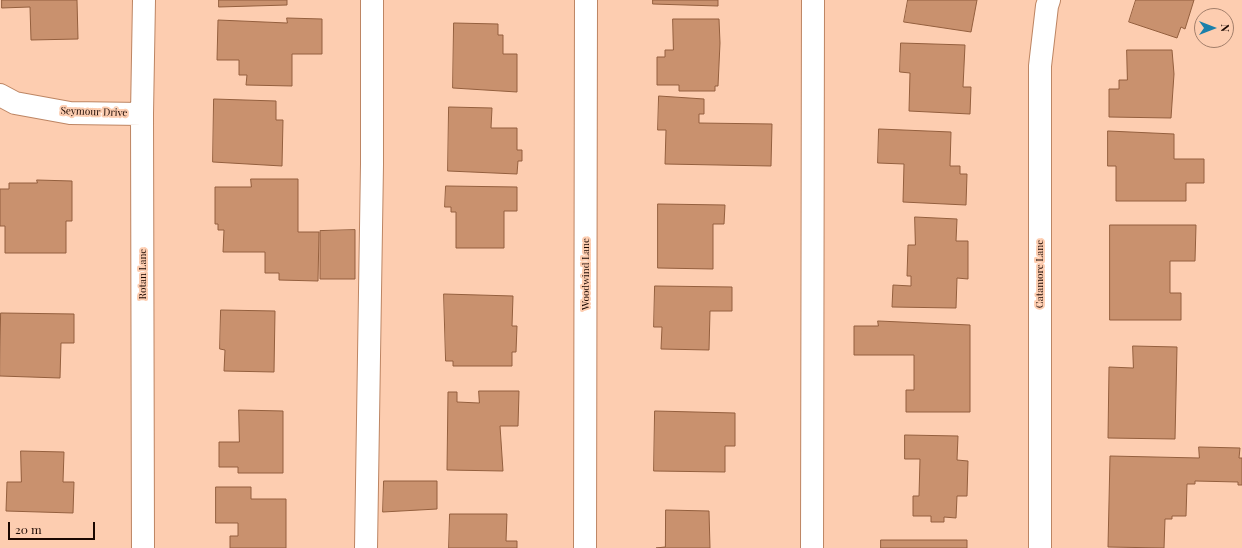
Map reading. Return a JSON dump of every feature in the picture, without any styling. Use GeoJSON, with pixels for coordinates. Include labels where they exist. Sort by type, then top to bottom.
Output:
{"type":"FeatureCollection","features":[{"type":"Feature","properties":{"kind":"street","name":"Rotan Lane"},"geometry":{"type":"LineString","coordinates":[[143,548],[142,114],[144,0]]}},
{"type":"Feature","properties":{"kind":"street"},"geometry":{"type":"LineString","coordinates":[[366,548],[372,164],[372,0]]}},
{"type":"Feature","properties":{"kind":"street","name":"Woodwind Lane"},"geometry":{"type":"LineString","coordinates":[[585,548],[586,0]]}},
{"type":"Feature","properties":{"kind":"street"},"geometry":{"type":"LineString","coordinates":[[812,548],[813,0]]}},
{"type":"Feature","properties":{"kind":"street","name":"Catamore Lane"},"geometry":{"type":"LineString","coordinates":[[1040,548],[1040,66],[1049,0]]}},
{"type":"Feature","properties":{"kind":"street","name":"Seymour Drive"},"geometry":{"type":"LineString","coordinates":[[0,95],[15,103],[70,113],[142,114]]}},
{"type":"Feature","properties":{"kind":"building"},"geometry":{"type":"Polygon","coordinates":[[[2,0],[77,0],[78,39],[31,40],[30,7],[2,8],[2,0]]]}},
{"type":"Feature","properties":{"kind":"building"},"geometry":{"type":"Polygon","coordinates":[[[219,0],[287,0],[287,5],[219,7],[219,0]]]}},
{"type":"Feature","properties":{"kind":"building"},"geometry":{"type":"Polygon","coordinates":[[[653,0],[718,0],[718,6],[653,4],[653,0]]]}},
{"type":"Feature","properties":{"kind":"building"},"geometry":{"type":"Polygon","coordinates":[[[908,0],[977,0],[971,32],[904,22],[908,0]]]}},
{"type":"Feature","properties":{"kind":"building"},"geometry":{"type":"Polygon","coordinates":[[[1136,0],[1194,0],[1185,29],[1181,27],[1177,38],[1129,22],[1136,0]]]}},
{"type":"Feature","properties":{"kind":"building"},"geometry":{"type":"Polygon","coordinates":[[[287,18],[322,19],[322,54],[292,54],[292,86],[246,85],[247,75],[239,75],[239,60],[217,60],[218,20],[287,23],[287,18]]]}},
{"type":"Feature","properties":{"kind":"building"},"geometry":{"type":"Polygon","coordinates":[[[673,19],[719,19],[720,43],[718,86],[715,86],[715,91],[679,91],[679,85],[657,85],[657,57],[665,57],[665,50],[673,50],[673,19]]]}},
{"type":"Feature","properties":{"kind":"building"},"geometry":{"type":"Polygon","coordinates":[[[454,23],[498,24],[498,35],[503,35],[503,54],[517,54],[517,92],[453,88],[454,23]]]}},
{"type":"Feature","properties":{"kind":"building"},"geometry":{"type":"Polygon","coordinates":[[[901,43],[965,45],[963,87],[971,87],[970,114],[909,111],[910,73],[900,72],[901,43]]]}},
{"type":"Feature","properties":{"kind":"building"},"geometry":{"type":"Polygon","coordinates":[[[1127,50],[1172,50],[1174,74],[1171,118],[1109,117],[1109,89],[1119,89],[1119,80],[1127,80],[1127,50]]]}},
{"type":"Feature","properties":{"kind":"building"},"geometry":{"type":"Polygon","coordinates":[[[659,96],[704,99],[704,114],[699,114],[699,123],[772,124],[771,166],[665,164],[666,130],[658,130],[659,96]]]}},
{"type":"Feature","properties":{"kind":"building"},"geometry":{"type":"Polygon","coordinates":[[[214,99],[276,101],[276,120],[283,120],[282,166],[213,162],[214,99]]]}},
{"type":"Feature","properties":{"kind":"building"},"geometry":{"type":"Polygon","coordinates":[[[449,107],[492,108],[491,128],[517,128],[517,150],[522,150],[522,161],[518,161],[517,174],[448,171],[449,107]]]}},
{"type":"Feature","properties":{"kind":"building"},"geometry":{"type":"Polygon","coordinates":[[[879,129],[951,132],[950,166],[960,166],[960,174],[967,174],[966,205],[903,202],[904,164],[878,163],[879,129]]]}},
{"type":"Feature","properties":{"kind":"building"},"geometry":{"type":"Polygon","coordinates":[[[1108,131],[1174,134],[1174,159],[1204,159],[1204,183],[1186,183],[1186,201],[1116,201],[1116,166],[1108,166],[1108,131]]]}},
{"type":"Feature","properties":{"kind":"building"},"geometry":{"type":"Polygon","coordinates":[[[251,179],[298,179],[298,232],[319,232],[318,281],[279,280],[279,273],[265,273],[265,252],[223,252],[224,230],[218,230],[218,224],[215,224],[215,187],[251,187],[251,179]]]}},
{"type":"Feature","properties":{"kind":"building"},"geometry":{"type":"Polygon","coordinates":[[[37,180],[72,181],[72,221],[66,221],[66,253],[5,253],[5,226],[0,226],[0,189],[9,189],[9,183],[37,183],[37,180]]]}},
{"type":"Feature","properties":{"kind":"building"},"geometry":{"type":"Polygon","coordinates":[[[446,186],[517,187],[517,211],[504,211],[504,248],[456,248],[456,212],[451,212],[451,207],[445,207],[446,186]]]}},
{"type":"Feature","properties":{"kind":"building"},"geometry":{"type":"Polygon","coordinates":[[[658,204],[725,205],[724,224],[713,224],[713,269],[658,268],[658,204]]]}},
{"type":"Feature","properties":{"kind":"building"},"geometry":{"type":"Polygon","coordinates":[[[915,217],[957,219],[956,241],[968,241],[968,279],[957,278],[956,308],[892,307],[893,285],[911,286],[911,276],[907,276],[908,245],[915,245],[915,217]]]}},
{"type":"Feature","properties":{"kind":"building"},"geometry":{"type":"Polygon","coordinates":[[[1110,225],[1196,225],[1195,261],[1170,261],[1170,293],[1181,293],[1181,320],[1110,320],[1110,225]]]}},
{"type":"Feature","properties":{"kind":"building"},"geometry":{"type":"Polygon","coordinates":[[[355,230],[355,279],[320,279],[320,231],[355,230]]]}},
{"type":"Feature","properties":{"kind":"building"},"geometry":{"type":"Polygon","coordinates":[[[655,286],[732,287],[732,311],[710,311],[709,350],[661,349],[662,327],[654,327],[655,286]]]}},
{"type":"Feature","properties":{"kind":"building"},"geometry":{"type":"Polygon","coordinates":[[[444,294],[513,296],[512,326],[517,326],[516,352],[512,352],[512,366],[453,366],[453,361],[446,361],[444,294]]]}},
{"type":"Feature","properties":{"kind":"building"},"geometry":{"type":"Polygon","coordinates":[[[221,310],[275,311],[274,372],[224,371],[225,350],[220,349],[221,310]]]}},
{"type":"Feature","properties":{"kind":"building"},"geometry":{"type":"Polygon","coordinates":[[[1,313],[74,314],[74,343],[61,343],[60,378],[0,376],[1,313]]]}},
{"type":"Feature","properties":{"kind":"building"},"geometry":{"type":"Polygon","coordinates":[[[878,321],[970,325],[970,412],[906,412],[906,390],[914,390],[914,355],[854,355],[854,326],[878,326],[878,321]]]}},
{"type":"Feature","properties":{"kind":"building"},"geometry":{"type":"Polygon","coordinates":[[[1133,346],[1177,347],[1175,439],[1108,438],[1109,367],[1133,368],[1133,346]]]}},
{"type":"Feature","properties":{"kind":"building"},"geometry":{"type":"Polygon","coordinates":[[[479,391],[519,391],[518,426],[500,426],[503,471],[447,470],[448,392],[457,392],[457,402],[479,403],[479,391]]]}},
{"type":"Feature","properties":{"kind":"building"},"geometry":{"type":"Polygon","coordinates":[[[239,410],[283,411],[283,473],[238,473],[238,467],[219,467],[219,442],[239,442],[239,410]]]}},
{"type":"Feature","properties":{"kind":"building"},"geometry":{"type":"Polygon","coordinates":[[[655,411],[735,413],[735,446],[725,446],[725,472],[654,471],[655,411]]]}},
{"type":"Feature","properties":{"kind":"building"},"geometry":{"type":"Polygon","coordinates":[[[905,435],[958,436],[957,460],[968,461],[967,496],[957,496],[956,518],[944,517],[944,522],[931,522],[931,516],[913,516],[913,496],[919,496],[920,459],[905,459],[905,435]]]}},
{"type":"Feature","properties":{"kind":"building"},"geometry":{"type":"Polygon","coordinates":[[[1199,447],[1240,448],[1239,458],[1242,458],[1242,485],[1238,485],[1238,482],[1195,481],[1195,484],[1187,484],[1186,516],[1172,516],[1172,519],[1165,519],[1164,548],[1108,547],[1110,456],[1199,458],[1199,447]]]}},
{"type":"Feature","properties":{"kind":"building"},"geometry":{"type":"Polygon","coordinates":[[[21,451],[64,452],[63,482],[74,482],[73,513],[6,511],[7,482],[21,482],[21,451]]]}},
{"type":"Feature","properties":{"kind":"building"},"geometry":{"type":"Polygon","coordinates":[[[384,481],[437,481],[437,509],[383,512],[384,481]]]}},
{"type":"Feature","properties":{"kind":"building"},"geometry":{"type":"Polygon","coordinates":[[[216,487],[251,487],[251,499],[286,499],[286,548],[230,548],[230,536],[238,536],[238,523],[216,523],[216,487]]]}},
{"type":"Feature","properties":{"kind":"building"},"geometry":{"type":"Polygon","coordinates":[[[666,510],[709,511],[710,548],[656,548],[665,547],[666,510]]]}},
{"type":"Feature","properties":{"kind":"building"},"geometry":{"type":"Polygon","coordinates":[[[450,514],[507,514],[506,541],[517,541],[517,548],[449,548],[450,514]]]}},
{"type":"Feature","properties":{"kind":"building"},"geometry":{"type":"Polygon","coordinates":[[[881,540],[967,540],[967,548],[881,548],[881,540]]]}}]}
